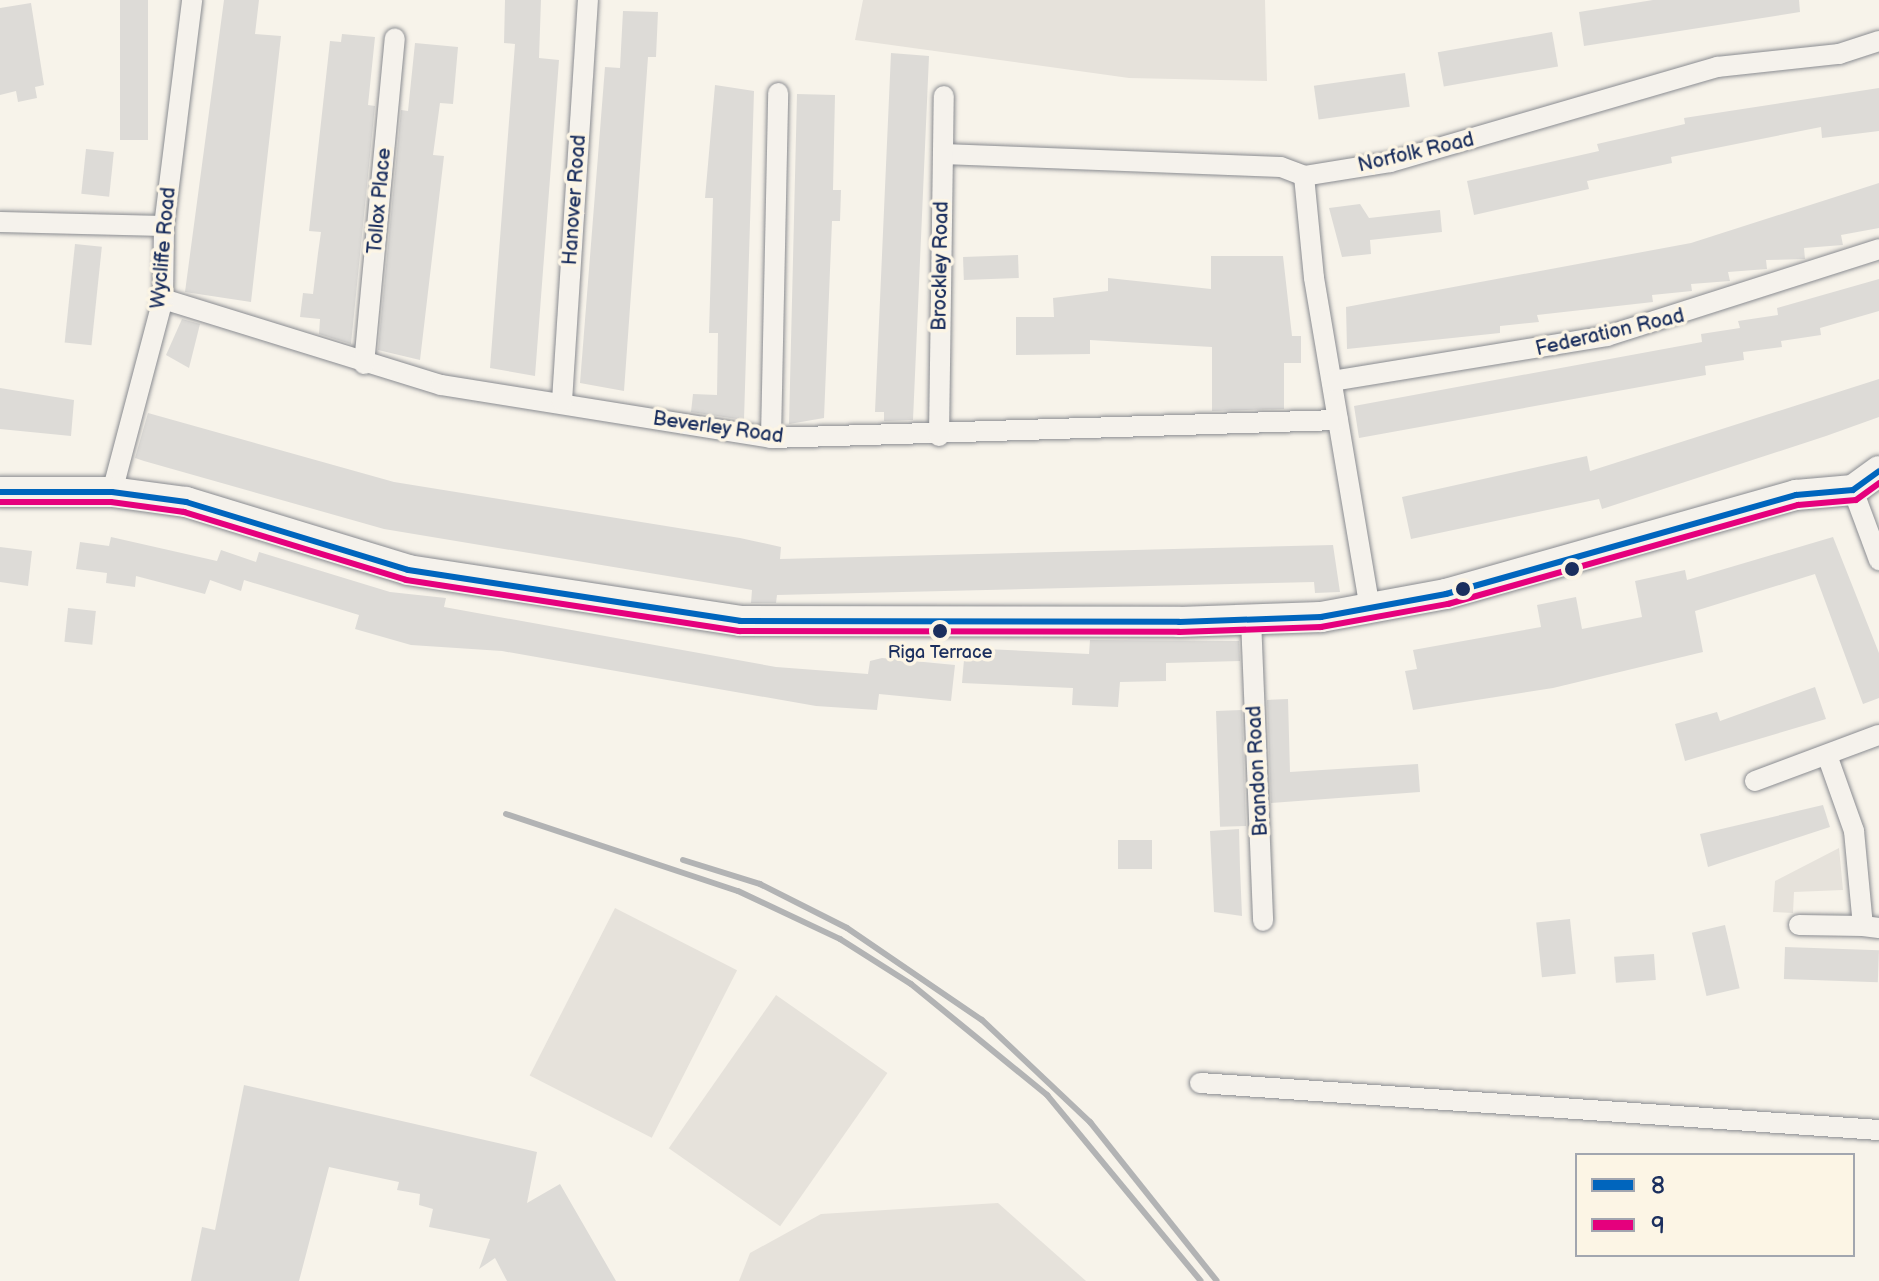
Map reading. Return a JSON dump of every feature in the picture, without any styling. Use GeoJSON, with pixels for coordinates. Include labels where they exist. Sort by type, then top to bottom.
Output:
{"type":"FeatureCollection","features":[{"type":"Feature","properties":{"kind":"main road"},"geometry":{"type":"LineString","coordinates":[[0,492],[112,492],[186,502],[408,570],[740,621],[1251,619],[1370,610],[1811,492],[1853,490],[1879,471]]}},
{"type":"Feature","properties":{"kind":"street","name":"Wycliffe Road"},"geometry":{"type":"LineString","coordinates":[[112,492],[163,299],[164,226],[192,0]]}},
{"type":"Feature","properties":{"kind":"street","name":"Hanover Road"},"geometry":{"type":"LineString","coordinates":[[562,401],[588,0]]}},
{"type":"Feature","properties":{"kind":"street","name":"Tollox Place"},"geometry":{"type":"LineString","coordinates":[[364,364],[395,38]]}},
{"type":"Feature","properties":{"kind":"street","name":"Norfolk Road"},"geometry":{"type":"LineString","coordinates":[[943,154],[1281,167],[1304,176],[1404,159],[1729,64],[1839,54],[1879,41]]}},
{"type":"Feature","properties":{"kind":"street"},"geometry":{"type":"LineString","coordinates":[[771,438],[778,93]]}},
{"type":"Feature","properties":{"kind":"street","name":"Brockley Road"},"geometry":{"type":"LineString","coordinates":[[939,436],[944,96]]}},
{"type":"Feature","properties":{"kind":"street"},"geometry":{"type":"LineString","coordinates":[[1304,176],[1332,381],[1370,610]]}},
{"type":"Feature","properties":{"kind":"street"},"geometry":{"type":"LineString","coordinates":[[0,222],[164,226]]}},
{"type":"Feature","properties":{"kind":"street","name":"Federation Road"},"geometry":{"type":"LineString","coordinates":[[1332,381],[1607,336],[1879,249]]}},
{"type":"Feature","properties":{"kind":"street","name":"Beverley Road"},"geometry":{"type":"LineString","coordinates":[[163,299],[364,364],[441,385],[562,401],[771,438],[939,436],[1338,420]]}},
{"type":"Feature","properties":{"kind":"street"},"geometry":{"type":"LineString","coordinates":[[1853,490],[1879,560]]}},
{"type":"Feature","properties":{"kind":"street","name":"Brandon Road"},"geometry":{"type":"LineString","coordinates":[[1251,619],[1263,921]]}},
{"type":"Feature","properties":{"kind":"street"},"geometry":{"type":"LineString","coordinates":[[1755,781],[1879,735]]}},
{"type":"Feature","properties":{"kind":"street"},"geometry":{"type":"LineString","coordinates":[[1799,925],[1871,927],[1854,831],[1827,755]]}},
{"type":"Feature","properties":{"kind":"street"},"geometry":{"type":"LineString","coordinates":[[1200,1083],[1879,1130]]}},
{"type":"Feature","properties":{"kind":"shaded area"},"geometry":{"type":"Polygon","coordinates":[[[863,0],[1265,0],[1267,81],[1129,78],[855,40],[863,0]]]}},
{"type":"Feature","properties":{"kind":"shaded area"},"geometry":{"type":"Polygon","coordinates":[[[1839,848],[1843,890],[1794,892],[1793,913],[1773,912],[1775,881],[1839,848]]]}},
{"type":"Feature","properties":{"kind":"shaded area"},"geometry":{"type":"Polygon","coordinates":[[[615,908],[737,970],[652,1138],[530,1076],[615,908]]]}},
{"type":"Feature","properties":{"kind":"shaded area"},"geometry":{"type":"Polygon","coordinates":[[[776,995],[887,1073],[780,1226],[669,1148],[776,995]]]}},
{"type":"Feature","properties":{"kind":"shaded area"},"geometry":{"type":"Polygon","coordinates":[[[998,1203],[1086,1281],[739,1281],[750,1253],[821,1214],[998,1203]]]}},
{"type":"Feature","properties":{"kind":"building"},"geometry":{"type":"Polygon","coordinates":[[[120,0],[148,0],[148,140],[120,140],[120,0]]]}},
{"type":"Feature","properties":{"kind":"building"},"geometry":{"type":"Polygon","coordinates":[[[224,0],[259,0],[255,34],[281,36],[251,302],[185,292],[224,0]]]}},
{"type":"Feature","properties":{"kind":"building"},"geometry":{"type":"Polygon","coordinates":[[[505,0],[541,0],[539,58],[559,60],[535,376],[490,368],[515,44],[504,43],[505,0]]]}},
{"type":"Feature","properties":{"kind":"building"},"geometry":{"type":"Polygon","coordinates":[[[1653,0],[1799,0],[1800,12],[1584,46],[1579,12],[1653,0]]]}},
{"type":"Feature","properties":{"kind":"building"},"geometry":{"type":"Polygon","coordinates":[[[31,3],[44,85],[35,87],[37,98],[18,102],[16,91],[0,95],[0,8],[31,3]]]}},
{"type":"Feature","properties":{"kind":"building"},"geometry":{"type":"Polygon","coordinates":[[[623,11],[658,12],[656,57],[648,57],[624,391],[580,383],[605,67],[620,68],[623,11]]]}},
{"type":"Feature","properties":{"kind":"building"},"geometry":{"type":"Polygon","coordinates":[[[1552,32],[1558,66],[1444,87],[1438,52],[1552,32]]]}},
{"type":"Feature","properties":{"kind":"building"},"geometry":{"type":"Polygon","coordinates":[[[342,34],[375,37],[368,105],[375,106],[351,344],[319,334],[320,319],[300,317],[303,293],[313,294],[321,232],[309,231],[330,41],[341,42],[342,34]]]}},
{"type":"Feature","properties":{"kind":"building"},"geometry":{"type":"Polygon","coordinates":[[[415,43],[458,47],[453,104],[440,103],[433,155],[444,156],[420,360],[378,350],[401,110],[408,111],[415,43]]]}},
{"type":"Feature","properties":{"kind":"building"},"geometry":{"type":"Polygon","coordinates":[[[891,53],[929,56],[913,420],[884,421],[884,412],[875,412],[891,53]]]}},
{"type":"Feature","properties":{"kind":"building"},"geometry":{"type":"Polygon","coordinates":[[[1405,73],[1410,107],[1319,119],[1314,86],[1405,73]]]}},
{"type":"Feature","properties":{"kind":"building"},"geometry":{"type":"Polygon","coordinates":[[[715,85],[754,91],[744,420],[691,412],[693,394],[717,395],[718,333],[709,333],[713,198],[705,198],[715,85]]]}},
{"type":"Feature","properties":{"kind":"building"},"geometry":{"type":"Polygon","coordinates":[[[1879,88],[1879,131],[1822,138],[1821,127],[1671,157],[1672,163],[1587,181],[1589,189],[1474,215],[1467,181],[1599,151],[1597,144],[1685,124],[1684,118],[1879,88]]]}},
{"type":"Feature","properties":{"kind":"building"},"geometry":{"type":"Polygon","coordinates":[[[797,94],[835,95],[833,190],[841,190],[840,221],[832,221],[824,418],[789,424],[797,94]]]}},
{"type":"Feature","properties":{"kind":"building"},"geometry":{"type":"Polygon","coordinates":[[[86,149],[114,152],[109,197],[81,194],[86,149]]]}},
{"type":"Feature","properties":{"kind":"building"},"geometry":{"type":"Polygon","coordinates":[[[1879,183],[1879,228],[1841,235],[1843,245],[1804,248],[1805,259],[1766,260],[1767,269],[1728,272],[1730,281],[1691,284],[1692,291],[1652,295],[1653,302],[1537,315],[1539,322],[1500,326],[1500,333],[1347,349],[1346,307],[1691,243],[1879,183]]]}},
{"type":"Feature","properties":{"kind":"building"},"geometry":{"type":"Polygon","coordinates":[[[1360,204],[1369,218],[1440,210],[1442,232],[1370,240],[1371,254],[1342,257],[1329,208],[1360,204]]]}},
{"type":"Feature","properties":{"kind":"building"},"geometry":{"type":"Polygon","coordinates":[[[75,244],[102,247],[92,345],[65,342],[75,244]]]}},
{"type":"Feature","properties":{"kind":"building"},"geometry":{"type":"Polygon","coordinates":[[[1018,255],[1019,278],[964,280],[963,257],[1018,255]]]}},
{"type":"Feature","properties":{"kind":"building"},"geometry":{"type":"Polygon","coordinates":[[[1211,256],[1283,256],[1292,336],[1301,336],[1301,363],[1284,363],[1284,409],[1212,411],[1212,347],[1090,340],[1090,354],[1016,355],[1016,317],[1054,317],[1053,298],[1108,291],[1108,278],[1211,289],[1211,256]]]}},
{"type":"Feature","properties":{"kind":"building"},"geometry":{"type":"Polygon","coordinates":[[[1879,279],[1879,311],[1820,328],[1821,335],[1781,341],[1782,347],[1743,352],[1744,360],[1705,366],[1706,375],[1359,438],[1354,406],[1702,342],[1701,334],[1740,328],[1738,321],[1778,315],[1777,308],[1879,279]]]}},
{"type":"Feature","properties":{"kind":"building"},"geometry":{"type":"Polygon","coordinates":[[[182,319],[200,324],[189,368],[166,355],[182,319]]]}},
{"type":"Feature","properties":{"kind":"building"},"geometry":{"type":"Polygon","coordinates":[[[1879,379],[1879,417],[1826,436],[1602,509],[1599,499],[1411,539],[1402,497],[1587,456],[1590,471],[1879,379]]]}},
{"type":"Feature","properties":{"kind":"building"},"geometry":{"type":"Polygon","coordinates":[[[0,388],[74,400],[71,436],[0,429],[0,388]]]}},
{"type":"Feature","properties":{"kind":"building"},"geometry":{"type":"Polygon","coordinates":[[[148,413],[394,482],[781,547],[780,559],[1333,545],[1340,592],[1315,593],[1314,582],[777,595],[776,603],[751,603],[752,590],[384,529],[144,461],[135,458],[148,413]]]}},
{"type":"Feature","properties":{"kind":"building"},"geometry":{"type":"Polygon","coordinates":[[[111,537],[217,561],[221,550],[256,562],[259,552],[390,592],[446,598],[444,607],[776,667],[868,674],[870,661],[882,658],[955,665],[951,701],[879,694],[877,710],[816,706],[502,651],[411,645],[355,629],[359,615],[244,580],[241,591],[210,580],[205,594],[136,576],[135,587],[106,583],[107,573],[76,569],[80,542],[109,546],[111,537]]]}},
{"type":"Feature","properties":{"kind":"building"},"geometry":{"type":"Polygon","coordinates":[[[1833,537],[1879,653],[1879,698],[1863,704],[1815,574],[1695,611],[1703,652],[1553,688],[1413,710],[1405,671],[1417,669],[1413,650],[1541,627],[1537,605],[1576,597],[1582,629],[1642,617],[1635,581],[1685,570],[1687,580],[1833,537]]]}},
{"type":"Feature","properties":{"kind":"building"},"geometry":{"type":"Polygon","coordinates":[[[0,547],[32,551],[28,586],[0,582],[0,547]]]}},
{"type":"Feature","properties":{"kind":"building"},"geometry":{"type":"Polygon","coordinates":[[[68,608],[96,611],[92,645],[64,642],[68,608]]]}},
{"type":"Feature","properties":{"kind":"building"},"geometry":{"type":"Polygon","coordinates":[[[1090,640],[1239,641],[1240,661],[1166,663],[1166,681],[1120,682],[1118,707],[1072,705],[1073,688],[962,683],[965,648],[1089,654],[1090,640]]]}},
{"type":"Feature","properties":{"kind":"building"},"geometry":{"type":"Polygon","coordinates":[[[1815,687],[1826,719],[1685,761],[1675,724],[1717,712],[1720,721],[1815,687]]]}},
{"type":"Feature","properties":{"kind":"building"},"geometry":{"type":"Polygon","coordinates":[[[1288,699],[1290,772],[1418,764],[1420,792],[1271,803],[1267,700],[1288,699]]]}},
{"type":"Feature","properties":{"kind":"building"},"geometry":{"type":"Polygon","coordinates":[[[1242,710],[1246,826],[1220,827],[1216,711],[1242,710]]]}},
{"type":"Feature","properties":{"kind":"building"},"geometry":{"type":"Polygon","coordinates":[[[1823,805],[1830,827],[1708,867],[1700,834],[1823,805]]]}},
{"type":"Feature","properties":{"kind":"building"},"geometry":{"type":"Polygon","coordinates":[[[1239,829],[1242,916],[1214,912],[1210,831],[1239,829]]]}},
{"type":"Feature","properties":{"kind":"building"},"geometry":{"type":"Polygon","coordinates":[[[1118,840],[1152,840],[1152,869],[1118,869],[1118,840]]]}},
{"type":"Feature","properties":{"kind":"building"},"geometry":{"type":"Polygon","coordinates":[[[1570,919],[1576,974],[1542,977],[1536,923],[1570,919]]]}},
{"type":"Feature","properties":{"kind":"building"},"geometry":{"type":"Polygon","coordinates":[[[1725,925],[1740,988],[1706,996],[1692,933],[1725,925]]]}},
{"type":"Feature","properties":{"kind":"building"},"geometry":{"type":"Polygon","coordinates":[[[1785,947],[1879,950],[1878,982],[1784,979],[1785,947]]]}},
{"type":"Feature","properties":{"kind":"building"},"geometry":{"type":"Polygon","coordinates":[[[1654,954],[1656,980],[1616,983],[1614,957],[1654,954]]]}},
{"type":"Feature","properties":{"kind":"building"},"geometry":{"type":"Polygon","coordinates":[[[244,1085],[537,1152],[527,1203],[560,1184],[616,1281],[507,1281],[495,1258],[479,1269],[490,1239],[429,1227],[433,1209],[419,1205],[420,1194],[397,1190],[399,1182],[329,1167],[299,1281],[191,1281],[202,1227],[215,1230],[244,1085]]]}},
{"type":"Feature","properties":{"kind":"railway"},"geometry":{"type":"LineString","coordinates":[[506,814],[738,891],[840,939],[911,984],[1047,1095],[1201,1281]]}},
{"type":"Feature","properties":{"kind":"railway"},"geometry":{"type":"LineString","coordinates":[[683,860],[760,884],[847,928],[982,1020],[1090,1122],[1217,1281]]}},
{"type":"Feature","properties":{"kind":"transit line","name":"8"},"geometry":{"type":"LineString","coordinates":[[0,492],[112,492],[186,502],[408,570],[740,621],[1179,622],[1321,617],[1446,594],[1796,495],[1853,490],[1879,471]]}},
{"type":"Feature","properties":{"kind":"transit line","name":"9"},"geometry":{"type":"LineString","coordinates":[[0,502],[111,502],[184,512],[406,580],[739,631],[1179,632],[1321,627],[1448,604],[1798,505],[1856,500],[1879,483]]}},
{"type":"Feature","properties":{"kind":"place","name":"Riga Terrace"},"geometry":{"type":"Point","coordinates":[940,631]}}]}
